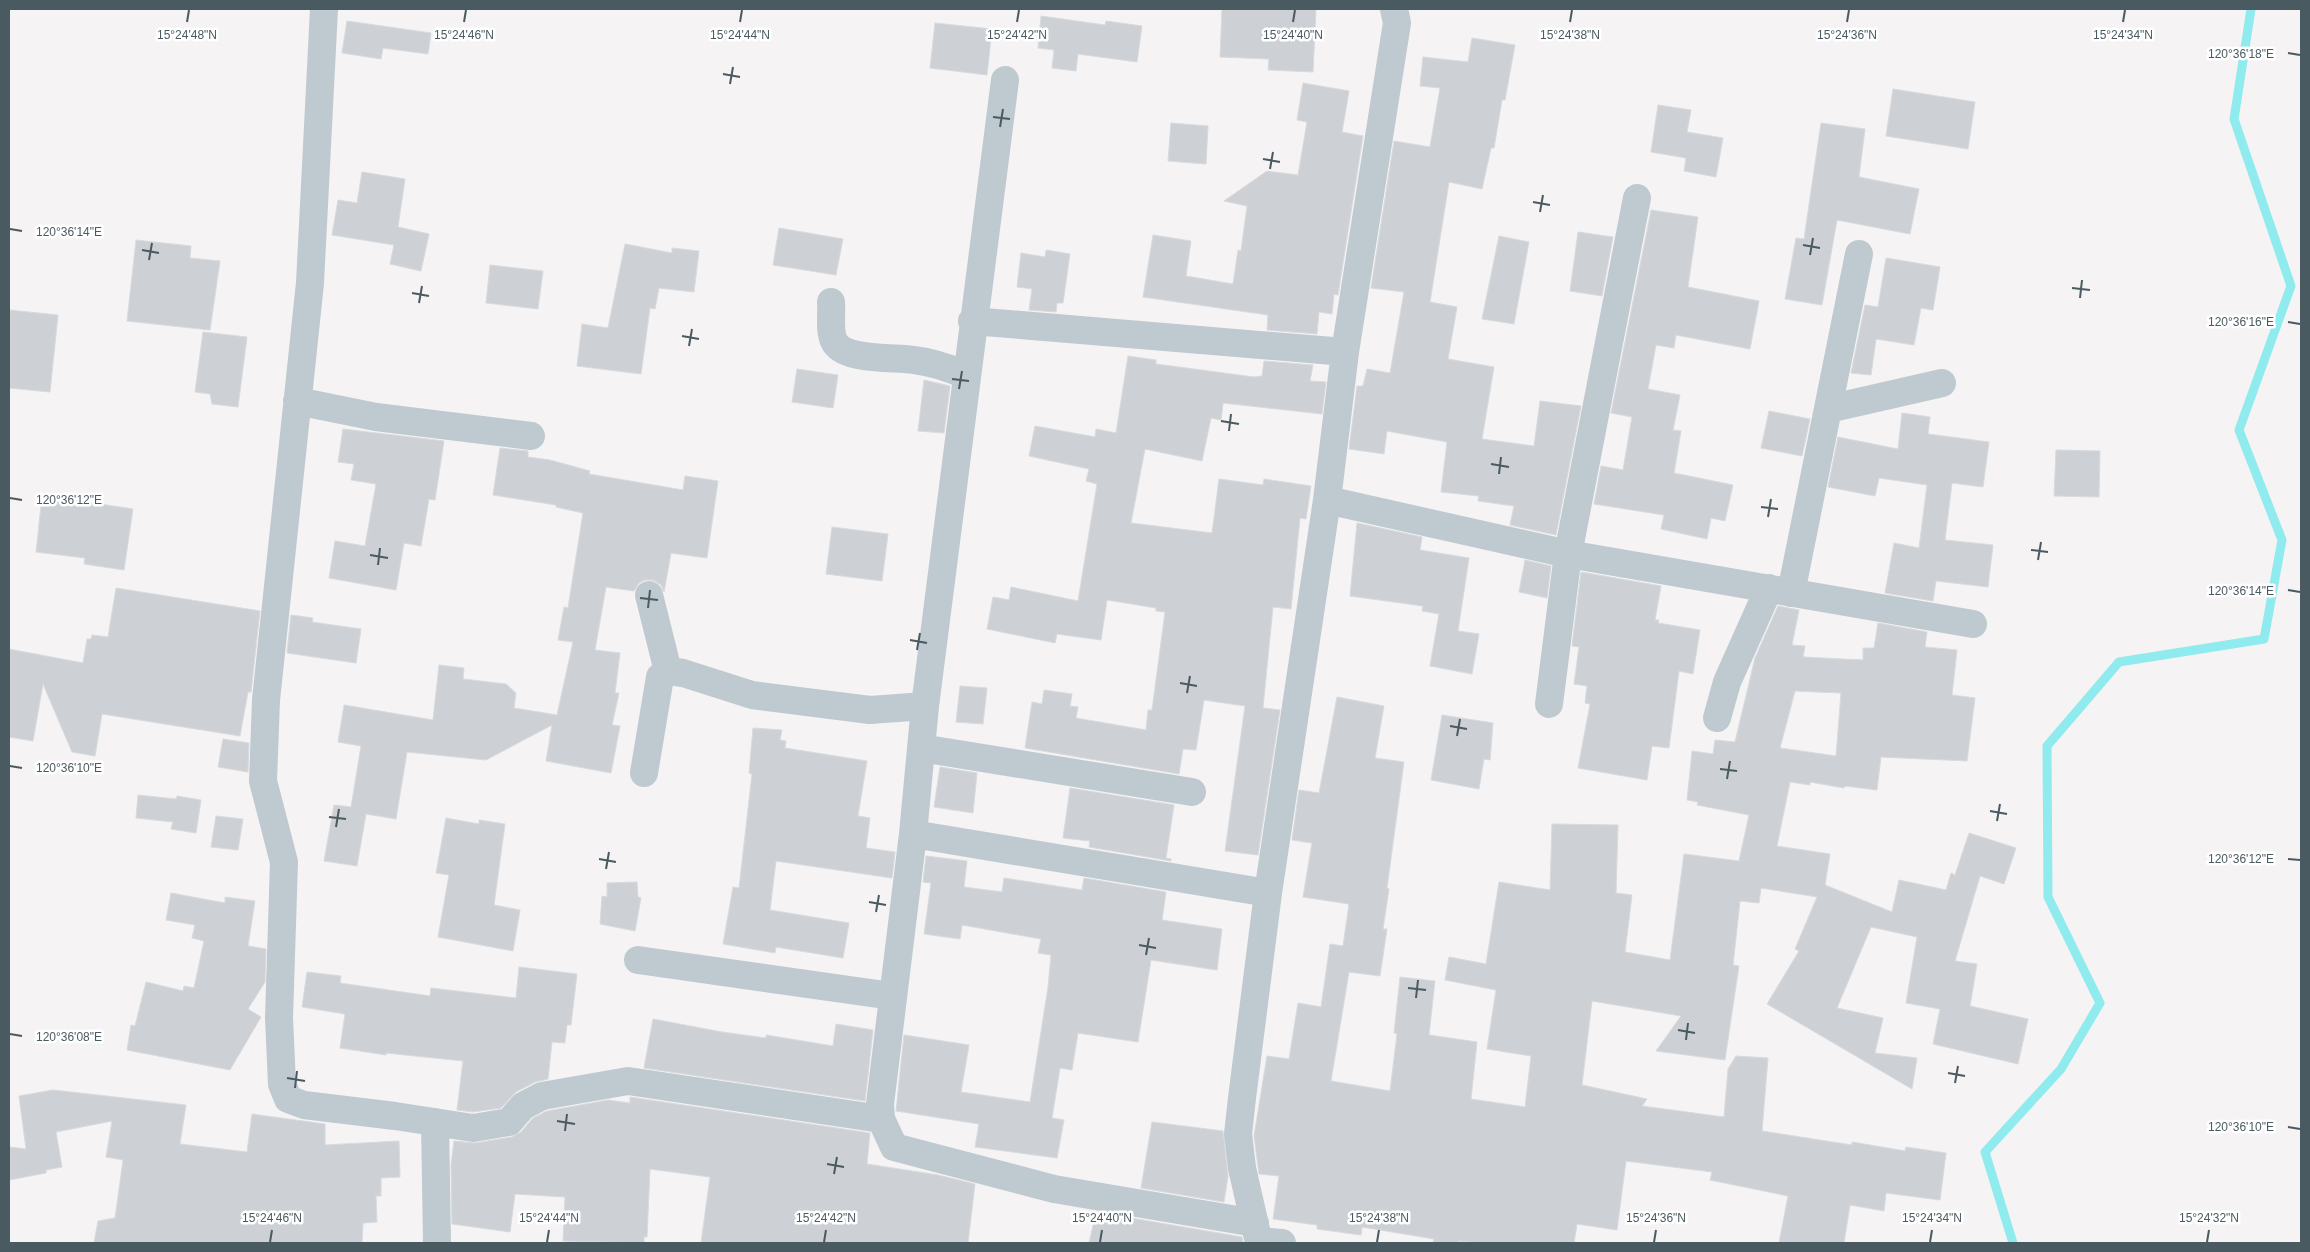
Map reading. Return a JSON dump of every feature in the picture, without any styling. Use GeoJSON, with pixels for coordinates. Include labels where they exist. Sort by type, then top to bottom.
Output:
{"type":"FeatureCollection","features":[{"type":"Feature","properties":{"kind":"street"},"geometry":{"type":"LineString","coordinates":[[324,9],[310,283],[266,700],[263,781],[284,862],[279,1018],[282,1084],[288,1099],[304,1105],[473,1128],[509,1122],[523,1106],[542,1096],[628,1081],[881,1119]]}},
{"type":"Feature","properties":{"kind":"street"},"geometry":{"type":"LineString","coordinates":[[1264,1238],[1242,1168],[1238,1134],[1268,893],[1327,500],[1345,352],[1397,22],[1394,9]]}},
{"type":"Feature","properties":{"kind":"street"},"geometry":{"type":"LineString","coordinates":[[1005,80],[972,321],[925,706],[913,834],[880,1104],[881,1119],[894,1148],[1054,1189],[1264,1238]]}},
{"type":"Feature","properties":{"kind":"street"},"geometry":{"type":"LineString","coordinates":[[1549,704],[1568,554],[1637,198]]}},
{"type":"Feature","properties":{"kind":"street"},"geometry":{"type":"LineString","coordinates":[[1717,718],[1727,682],[1780,591],[1828,409],[1859,254]]}},
{"type":"Feature","properties":{"kind":"street"},"geometry":{"type":"LineString","coordinates":[[832,302],[833,340],[841,350],[854,355],[914,360],[943,366],[966,375]]}},
{"type":"Feature","properties":{"kind":"street"},"geometry":{"type":"LineString","coordinates":[[972,321],[1345,352]]}},
{"type":"Feature","properties":{"kind":"street"},"geometry":{"type":"LineString","coordinates":[[1828,409],[1942,383]]}},
{"type":"Feature","properties":{"kind":"street"},"geometry":{"type":"LineString","coordinates":[[298,401],[376,417],[531,436]]}},
{"type":"Feature","properties":{"kind":"street"},"geometry":{"type":"LineString","coordinates":[[1327,500],[1568,554],[1974,624]]}},
{"type":"Feature","properties":{"kind":"street"},"geometry":{"type":"LineString","coordinates":[[649,595],[668,671]]}},
{"type":"Feature","properties":{"kind":"street"},"geometry":{"type":"LineString","coordinates":[[644,773],[660,677],[668,671],[683,673],[752,695],[870,710],[925,706]]}},
{"type":"Feature","properties":{"kind":"street"},"geometry":{"type":"LineString","coordinates":[[921,748],[1192,792]]}},
{"type":"Feature","properties":{"kind":"street"},"geometry":{"type":"LineString","coordinates":[[913,834],[1268,893]]}},
{"type":"Feature","properties":{"kind":"street"},"geometry":{"type":"LineString","coordinates":[[638,960],[892,996]]}},
{"type":"Feature","properties":{"kind":"street"},"geometry":{"type":"LineString","coordinates":[[435,1122],[437,1243]]}},
{"type":"Feature","properties":{"kind":"building"},"geometry":{"type":"Polygon","coordinates":[[[1222,9],[1316,9],[1313,72],[1268,70],[1269,59],[1220,57],[1222,9]]]}},
{"type":"Feature","properties":{"kind":"building"},"geometry":{"type":"Polygon","coordinates":[[[1041,16],[1105,25],[1106,21],[1142,26],[1137,62],[1078,54],[1076,71],[1052,68],[1054,50],[1038,48],[1041,16]]]}},
{"type":"Feature","properties":{"kind":"building"},"geometry":{"type":"Polygon","coordinates":[[[347,21],[431,33],[428,54],[383,48],[381,59],[342,53],[347,21]]]}},
{"type":"Feature","properties":{"kind":"building"},"geometry":{"type":"Polygon","coordinates":[[[935,23],[992,29],[987,75],[930,68],[935,23]]]}},
{"type":"Feature","properties":{"kind":"building"},"geometry":{"type":"Polygon","coordinates":[[[1472,38],[1515,45],[1505,100],[1502,100],[1494,148],[1491,148],[1482,189],[1449,182],[1430,302],[1457,307],[1448,359],[1494,367],[1482,439],[1534,446],[1540,401],[1581,406],[1556,535],[1510,525],[1514,506],[1478,501],[1479,496],[1441,492],[1447,442],[1387,431],[1384,454],[1349,449],[1357,386],[1363,386],[1367,369],[1390,373],[1404,292],[1371,288],[1394,141],[1430,147],[1440,88],[1420,86],[1423,57],[1468,62],[1472,38]]]}},
{"type":"Feature","properties":{"kind":"building"},"geometry":{"type":"Polygon","coordinates":[[[1303,83],[1349,91],[1342,132],[1363,136],[1338,295],[1334,294],[1332,314],[1319,312],[1317,334],[1267,330],[1268,315],[1143,297],[1153,235],[1191,241],[1186,276],[1233,284],[1238,250],[1241,251],[1247,206],[1224,201],[1267,171],[1298,175],[1307,122],[1297,120],[1303,83]]]}},
{"type":"Feature","properties":{"kind":"building"},"geometry":{"type":"Polygon","coordinates":[[[1893,89],[1975,102],[1968,149],[1886,136],[1893,89]]]}},
{"type":"Feature","properties":{"kind":"building"},"geometry":{"type":"Polygon","coordinates":[[[1658,105],[1691,110],[1687,132],[1723,138],[1716,177],[1684,171],[1686,158],[1651,152],[1658,105]]]}},
{"type":"Feature","properties":{"kind":"building"},"geometry":{"type":"Polygon","coordinates":[[[1171,123],[1208,126],[1206,164],[1168,161],[1171,123]]]}},
{"type":"Feature","properties":{"kind":"building"},"geometry":{"type":"Polygon","coordinates":[[[1821,123],[1865,129],[1859,177],[1919,189],[1910,234],[1837,220],[1822,305],[1785,299],[1796,238],[1804,239],[1821,123]]]}},
{"type":"Feature","properties":{"kind":"building"},"geometry":{"type":"Polygon","coordinates":[[[362,172],[405,179],[398,227],[429,234],[421,271],[390,264],[394,245],[332,235],[338,200],[357,203],[362,172]]]}},
{"type":"Feature","properties":{"kind":"building"},"geometry":{"type":"Polygon","coordinates":[[[1651,210],[1698,217],[1688,287],[1759,301],[1750,349],[1676,335],[1674,348],[1656,345],[1648,389],[1680,395],[1673,430],[1681,431],[1674,473],[1733,485],[1725,521],[1711,518],[1707,539],[1661,529],[1664,515],[1594,504],[1601,466],[1623,470],[1632,417],[1611,413],[1651,210]]]}},
{"type":"Feature","properties":{"kind":"building"},"geometry":{"type":"Polygon","coordinates":[[[779,228],[843,239],[836,275],[773,265],[779,228]]]}},
{"type":"Feature","properties":{"kind":"building"},"geometry":{"type":"Polygon","coordinates":[[[1578,232],[1613,237],[1602,296],[1570,291],[1578,232]]]}},
{"type":"Feature","properties":{"kind":"building"},"geometry":{"type":"Polygon","coordinates":[[[1499,236],[1529,242],[1514,324],[1482,319],[1499,236]]]}},
{"type":"Feature","properties":{"kind":"building"},"geometry":{"type":"Polygon","coordinates":[[[136,240],[191,246],[190,258],[220,261],[210,330],[127,321],[136,240]]]}},
{"type":"Feature","properties":{"kind":"building"},"geometry":{"type":"Polygon","coordinates":[[[625,244],[672,253],[672,248],[699,251],[694,292],[659,288],[655,309],[650,308],[641,374],[577,366],[582,324],[608,328],[625,244]]]}},
{"type":"Feature","properties":{"kind":"building"},"geometry":{"type":"Polygon","coordinates":[[[1046,250],[1070,254],[1063,303],[1057,303],[1056,312],[1029,310],[1032,289],[1017,287],[1021,253],[1045,257],[1046,250]]]}},
{"type":"Feature","properties":{"kind":"building"},"geometry":{"type":"Polygon","coordinates":[[[1886,258],[1940,267],[1933,310],[1921,308],[1914,345],[1876,339],[1871,375],[1851,373],[1865,305],[1878,307],[1886,258]]]}},
{"type":"Feature","properties":{"kind":"building"},"geometry":{"type":"Polygon","coordinates":[[[490,265],[543,271],[538,309],[486,303],[490,265]]]}},
{"type":"Feature","properties":{"kind":"building"},"geometry":{"type":"Polygon","coordinates":[[[9,310],[58,315],[50,392],[9,388],[9,310]]]}},
{"type":"Feature","properties":{"kind":"building"},"geometry":{"type":"Polygon","coordinates":[[[203,332],[247,337],[238,407],[212,404],[210,394],[195,392],[203,332]]]}},
{"type":"Feature","properties":{"kind":"building"},"geometry":{"type":"Polygon","coordinates":[[[1128,356],[1156,360],[1156,364],[1254,377],[1262,376],[1264,361],[1313,365],[1310,381],[1326,382],[1322,414],[1223,403],[1221,420],[1211,418],[1202,461],[1145,449],[1131,523],[1212,533],[1219,479],[1263,485],[1264,479],[1311,486],[1306,519],[1300,518],[1291,609],[1273,607],[1263,708],[1280,710],[1258,855],[1225,851],[1245,706],[1204,700],[1196,750],[1183,749],[1179,774],[1025,748],[1032,702],[1042,704],[1044,690],[1072,694],[1070,706],[1078,707],[1076,718],[1146,730],[1148,710],[1152,710],[1165,612],[1156,611],[1156,608],[1107,600],[1101,640],[1057,634],[1055,643],[987,629],[993,597],[1009,600],[1011,587],[1078,601],[1097,484],[1086,481],[1089,469],[1029,456],[1035,426],[1095,437],[1096,429],[1116,433],[1128,356]]]}},
{"type":"Feature","properties":{"kind":"building"},"geometry":{"type":"Polygon","coordinates":[[[797,369],[838,375],[833,408],[792,402],[797,369]]]}},
{"type":"Feature","properties":{"kind":"building"},"geometry":{"type":"Polygon","coordinates":[[[924,380],[950,386],[944,433],[918,431],[924,380]]]}},
{"type":"Feature","properties":{"kind":"building"},"geometry":{"type":"Polygon","coordinates":[[[1769,411],[1810,419],[1802,456],[1761,448],[1769,411]]]}},
{"type":"Feature","properties":{"kind":"building"},"geometry":{"type":"Polygon","coordinates":[[[1902,413],[1930,417],[1928,434],[1989,442],[1983,487],[1952,483],[1945,540],[1993,545],[1988,587],[1936,581],[1933,601],[1885,593],[1894,543],[1919,548],[1927,485],[1879,478],[1875,496],[1828,487],[1838,437],[1898,449],[1902,413]]]}},
{"type":"Feature","properties":{"kind":"building"},"geometry":{"type":"Polygon","coordinates":[[[343,429],[444,441],[435,500],[429,499],[421,546],[404,543],[396,590],[329,578],[335,541],[365,546],[376,484],[351,480],[354,464],[338,462],[343,429]]]}},
{"type":"Feature","properties":{"kind":"building"},"geometry":{"type":"Polygon","coordinates":[[[500,448],[528,451],[528,457],[550,460],[590,471],[589,474],[683,490],[685,476],[718,481],[707,558],[671,553],[664,592],[661,585],[653,580],[645,580],[639,583],[634,591],[606,587],[595,650],[620,653],[615,693],[619,693],[612,725],[620,726],[611,773],[546,761],[552,725],[486,760],[407,752],[396,819],[366,814],[357,866],[324,861],[334,805],[351,807],[361,746],[338,742],[344,705],[433,720],[439,665],[464,668],[463,679],[506,684],[516,693],[514,708],[557,715],[573,642],[558,640],[564,607],[568,608],[583,513],[556,507],[556,505],[493,495],[500,448]]]}},
{"type":"Feature","properties":{"kind":"building"},"geometry":{"type":"Polygon","coordinates":[[[2056,450],[2100,451],[2099,497],[2054,496],[2056,450]]]}},
{"type":"Feature","properties":{"kind":"building"},"geometry":{"type":"Polygon","coordinates":[[[42,496],[80,499],[80,501],[133,509],[124,570],[84,564],[85,558],[36,552],[42,496]]]}},
{"type":"Feature","properties":{"kind":"building"},"geometry":{"type":"Polygon","coordinates":[[[1357,523],[1422,537],[1420,550],[1469,558],[1458,631],[1479,634],[1472,674],[1430,666],[1439,614],[1422,611],[1423,606],[1350,596],[1357,523]]]}},
{"type":"Feature","properties":{"kind":"building"},"geometry":{"type":"Polygon","coordinates":[[[832,527],[888,534],[882,581],[826,574],[832,527]]]}},
{"type":"Feature","properties":{"kind":"building"},"geometry":{"type":"Polygon","coordinates":[[[1525,560],[1551,566],[1547,598],[1519,592],[1525,560]]]}},
{"type":"Feature","properties":{"kind":"building"},"geometry":{"type":"Polygon","coordinates":[[[1581,572],[1661,586],[1655,620],[1659,620],[1658,623],[1700,630],[1693,674],[1679,671],[1669,748],[1652,746],[1647,780],[1578,768],[1590,704],[1585,703],[1587,686],[1574,684],[1579,647],[1572,646],[1581,572]]]}},
{"type":"Feature","properties":{"kind":"building"},"geometry":{"type":"Polygon","coordinates":[[[116,588],[260,611],[251,692],[248,692],[240,736],[102,714],[95,756],[72,752],[43,684],[33,741],[9,737],[9,649],[83,663],[87,639],[91,639],[92,635],[108,637],[116,588]]]}},
{"type":"Feature","properties":{"kind":"building"},"geometry":{"type":"Polygon","coordinates":[[[1778,606],[1799,610],[1792,645],[1805,646],[1803,657],[1863,660],[1863,648],[1874,648],[1878,623],[1927,632],[1925,647],[1957,650],[1952,695],[1975,698],[1967,761],[1881,757],[1877,790],[1845,786],[1844,788],[1810,782],[1810,785],[1790,782],[1777,846],[1830,854],[1825,885],[1892,912],[1899,880],[1946,890],[1951,873],[1955,875],[1969,833],[2016,848],[2004,884],[1980,876],[1955,961],[1977,964],[1970,1006],[2028,1019],[2018,1064],[1933,1044],[1940,1009],[1906,1003],[1917,937],[1871,927],[1837,1008],[1883,1018],[1875,1053],[1917,1058],[1912,1089],[1767,1004],[1799,951],[1795,949],[1817,897],[1761,888],[1759,903],[1740,901],[1733,965],[1739,966],[1725,1060],[1656,1051],[1681,1016],[1592,1001],[1582,1085],[1647,1099],[1642,1106],[1724,1117],[1728,1069],[1736,1056],[1768,1058],[1762,1131],[1852,1145],[1852,1142],[1905,1151],[1906,1147],[1946,1153],[1940,1200],[1886,1193],[1884,1211],[1850,1205],[1844,1243],[1779,1243],[1788,1196],[1710,1180],[1712,1172],[1626,1161],[1617,1230],[1577,1224],[1574,1243],[1480,1243],[1459,1241],[1458,1243],[1433,1243],[1434,1239],[1362,1227],[1361,1235],[1317,1229],[1317,1225],[1273,1219],[1279,1176],[1259,1174],[1254,1136],[1267,1056],[1289,1059],[1298,1003],[1321,1007],[1330,944],[1343,946],[1349,904],[1303,897],[1312,843],[1292,840],[1299,790],[1319,793],[1337,697],[1384,706],[1375,758],[1404,762],[1387,888],[1389,889],[1383,929],[1387,929],[1380,976],[1349,972],[1331,1081],[1390,1091],[1397,1034],[1394,1033],[1400,977],[1435,981],[1429,1035],[1477,1042],[1471,1099],[1525,1107],[1531,1056],[1487,1049],[1496,990],[1445,980],[1449,957],[1486,964],[1499,882],[1550,890],[1552,824],[1618,825],[1616,893],[1632,895],[1625,952],[1670,960],[1684,854],[1739,861],[1749,815],[1697,805],[1698,802],[1687,800],[1692,751],[1713,754],[1715,740],[1735,742],[1755,658],[1778,606]],[[1795,691],[1780,748],[1836,756],[1841,693],[1795,691]]]}},
{"type":"Feature","properties":{"kind":"building"},"geometry":{"type":"Polygon","coordinates":[[[291,615],[313,618],[312,622],[361,629],[356,663],[287,653],[291,615]]]}},
{"type":"Feature","properties":{"kind":"building"},"geometry":{"type":"Polygon","coordinates":[[[960,686],[987,688],[983,724],[956,722],[960,686]]]}},
{"type":"Feature","properties":{"kind":"building"},"geometry":{"type":"Polygon","coordinates":[[[1442,715],[1493,723],[1490,760],[1484,759],[1479,789],[1431,780],[1442,715]]]}},
{"type":"Feature","properties":{"kind":"building"},"geometry":{"type":"Polygon","coordinates":[[[753,728],[782,730],[780,740],[786,741],[785,748],[867,761],[858,816],[870,818],[866,848],[895,852],[892,878],[776,861],[770,910],[849,923],[843,958],[776,947],[775,953],[723,944],[733,887],[739,888],[752,774],[749,773],[753,728]]]}},
{"type":"Feature","properties":{"kind":"building"},"geometry":{"type":"Polygon","coordinates":[[[223,739],[249,743],[248,772],[218,767],[223,739]]]}},
{"type":"Feature","properties":{"kind":"building"},"geometry":{"type":"Polygon","coordinates":[[[940,767],[977,773],[973,813],[934,807],[940,767]]]}},
{"type":"Feature","properties":{"kind":"building"},"geometry":{"type":"Polygon","coordinates":[[[1070,788],[1174,805],[1166,858],[1171,859],[1171,861],[1089,847],[1090,841],[1063,838],[1070,788]]]}},
{"type":"Feature","properties":{"kind":"building"},"geometry":{"type":"Polygon","coordinates":[[[138,795],[176,799],[177,796],[201,800],[196,833],[171,829],[173,822],[136,818],[138,795]]]}},
{"type":"Feature","properties":{"kind":"building"},"geometry":{"type":"Polygon","coordinates":[[[216,816],[243,819],[238,850],[211,847],[216,816]]]}},
{"type":"Feature","properties":{"kind":"building"},"geometry":{"type":"Polygon","coordinates":[[[446,818],[479,824],[479,820],[505,824],[494,905],[520,910],[513,951],[438,937],[449,875],[436,873],[446,818]]]}},
{"type":"Feature","properties":{"kind":"building"},"geometry":{"type":"Polygon","coordinates":[[[926,856],[967,861],[964,887],[1002,892],[1004,878],[1082,890],[1084,878],[1166,892],[1162,920],[1222,929],[1217,970],[1151,960],[1138,1042],[1078,1033],[1072,1070],[1060,1068],[1052,1118],[1064,1120],[1057,1158],[975,1147],[979,1124],[896,1111],[904,1035],[969,1045],[961,1092],[1030,1102],[1048,987],[1051,955],[1038,953],[1041,939],[962,925],[960,939],[924,934],[931,883],[923,882],[926,856]]]}},
{"type":"Feature","properties":{"kind":"building"},"geometry":{"type":"Polygon","coordinates":[[[637,882],[638,897],[641,898],[635,931],[600,924],[602,896],[607,897],[607,883],[637,882]]]}},
{"type":"Feature","properties":{"kind":"building"},"geometry":{"type":"Polygon","coordinates":[[[171,893],[225,903],[225,897],[255,901],[248,946],[266,949],[265,982],[248,1009],[261,1017],[230,1070],[127,1050],[131,1025],[135,1026],[146,982],[183,991],[184,986],[194,988],[204,941],[192,938],[195,925],[166,920],[171,893]]]}},
{"type":"Feature","properties":{"kind":"building"},"geometry":{"type":"Polygon","coordinates":[[[519,967],[577,974],[571,1025],[567,1025],[565,1043],[552,1042],[548,1079],[535,1082],[516,1092],[501,1108],[473,1112],[457,1110],[463,1061],[386,1053],[386,1055],[340,1048],[345,1014],[302,1007],[307,972],[341,976],[340,983],[430,996],[431,988],[516,998],[519,967]]]}},
{"type":"Feature","properties":{"kind":"building"},"geometry":{"type":"Polygon","coordinates":[[[653,1019],[722,1032],[766,1038],[766,1035],[833,1046],[836,1024],[873,1030],[865,1101],[644,1068],[653,1019]]]}},
{"type":"Feature","properties":{"kind":"building"},"geometry":{"type":"Polygon","coordinates":[[[53,1090],[186,1105],[180,1144],[247,1152],[252,1114],[325,1124],[325,1145],[399,1141],[400,1177],[381,1178],[381,1196],[376,1196],[377,1222],[363,1223],[362,1243],[94,1243],[98,1221],[115,1218],[123,1160],[106,1157],[112,1121],[56,1132],[62,1167],[46,1170],[46,1173],[9,1180],[9,1147],[26,1149],[19,1096],[53,1090]]]}},
{"type":"Feature","properties":{"kind":"building"},"geometry":{"type":"Polygon","coordinates":[[[630,1097],[870,1133],[867,1164],[938,1175],[975,1184],[968,1243],[701,1243],[710,1177],[650,1169],[647,1237],[644,1237],[644,1243],[563,1241],[565,1197],[515,1194],[510,1232],[452,1224],[451,1165],[454,1141],[475,1143],[512,1137],[521,1132],[533,1118],[547,1111],[608,1100],[630,1103],[630,1097]]]}},
{"type":"Feature","properties":{"kind":"building"},"geometry":{"type":"Polygon","coordinates":[[[1152,1122],[1223,1131],[1228,1176],[1224,1202],[1141,1188],[1152,1122]]]}},
{"type":"Feature","properties":{"kind":"building"},"geometry":{"type":"Polygon","coordinates":[[[1096,1212],[1242,1237],[1243,1243],[1089,1243],[1096,1212]]]}},
{"type":"Feature","properties":{"kind":"waterway"},"geometry":{"type":"LineString","coordinates":[[2013,1243],[1985,1152],[2061,1069],[2100,1003],[2048,897],[2047,746],[2119,662],[2264,639],[2282,540],[2239,430],[2291,286],[2234,119],[2251,9]]}}]}
